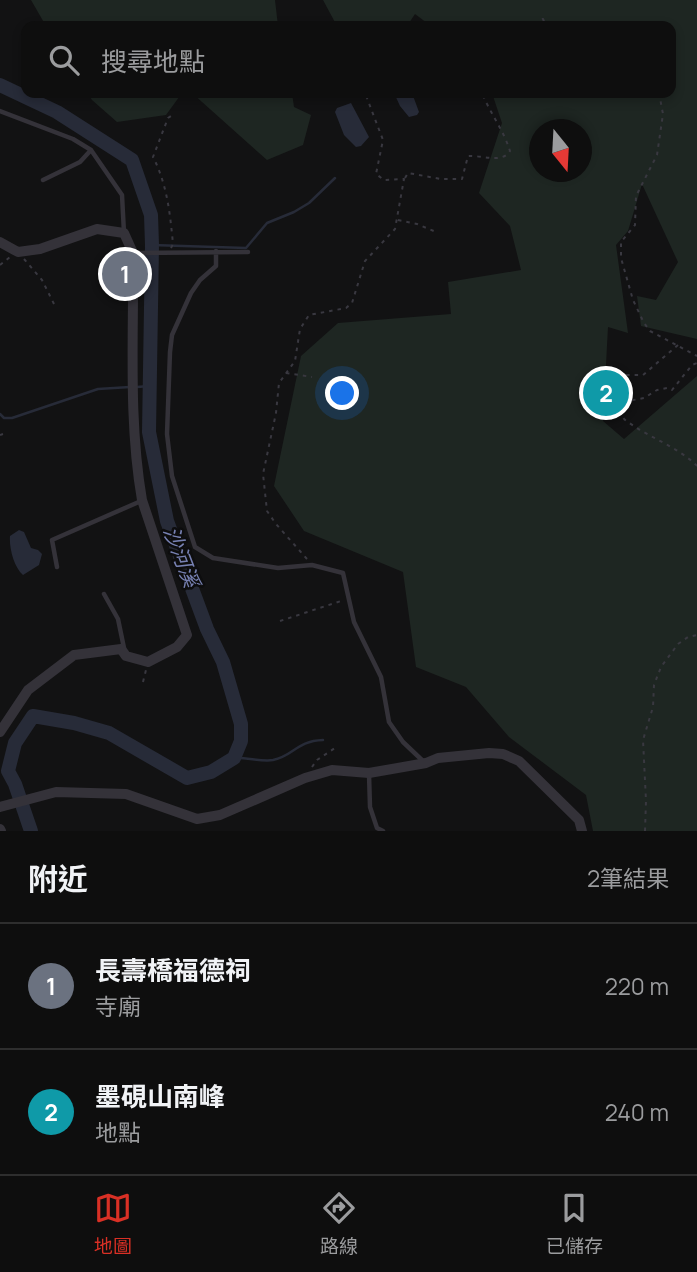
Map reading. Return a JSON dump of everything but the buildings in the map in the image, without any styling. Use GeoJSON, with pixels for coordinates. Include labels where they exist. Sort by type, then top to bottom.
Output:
{"type":"FeatureCollection","features":[{"type":"Feature","properties":{"kind":"street"},"geometry":{"type":"LineString","coordinates":[[0,242],[18,252],[40,249],[97,229],[124,233],[139,252],[134,431],[142,500],[187,635],[177,647],[148,662],[126,656],[121,649],[74,655],[28,690],[0,732]]}},
{"type":"Feature","properties":{"kind":"street"},"geometry":{"type":"LineString","coordinates":[[0,807],[55,792],[126,794],[197,819],[220,815],[332,769],[369,773],[426,763],[438,758],[489,753],[503,754],[519,761],[579,820],[582,831]]}},
{"type":"Feature","properties":{"kind":"lane"},"geometry":{"type":"LineString","coordinates":[[0,111],[73,139],[91,150],[122,195],[124,233]]}},
{"type":"Feature","properties":{"kind":"lane"},"geometry":{"type":"LineString","coordinates":[[43,180],[80,162],[91,150]]}},
{"type":"Feature","properties":{"kind":"lane"},"geometry":{"type":"LineString","coordinates":[[216,251],[216,266],[200,280],[191,293],[172,335],[167,433],[172,476],[195,548],[213,558],[278,568],[312,565],[343,573],[354,622],[381,677],[389,722],[403,742],[426,763]]}},
{"type":"Feature","properties":{"kind":"lane"},"geometry":{"type":"LineString","coordinates":[[139,252],[248,252]]}},
{"type":"Feature","properties":{"kind":"lane"},"geometry":{"type":"LineString","coordinates":[[57,567],[52,540],[142,500]]}},
{"type":"Feature","properties":{"kind":"lane"},"geometry":{"type":"LineString","coordinates":[[104,594],[118,618],[126,656]]}},
{"type":"Feature","properties":{"kind":"lane"},"geometry":{"type":"LineString","coordinates":[[369,773],[370,807],[377,828],[383,831]]}},
{"type":"Feature","properties":{"kind":"path"},"geometry":{"type":"LineString","coordinates":[[367,98],[383,140],[376,174],[384,180],[404,179]]}},
{"type":"Feature","properties":{"kind":"path"},"geometry":{"type":"LineString","coordinates":[[312,565],[267,511],[263,474],[279,383],[295,361],[300,330],[309,315],[346,308],[352,303],[365,261],[395,229],[404,179],[408,173],[461,179],[468,156],[502,159],[507,156],[510,151],[506,138],[484,98]]}},
{"type":"Feature","properties":{"kind":"path"},"geometry":{"type":"LineString","coordinates":[[660,98],[663,114],[657,155],[636,196],[635,225],[621,242],[621,258],[633,300],[650,331],[697,356]]}},
{"type":"Feature","properties":{"kind":"path"},"geometry":{"type":"LineString","coordinates":[[169,252],[173,244],[171,216],[164,180],[153,157],[168,118],[174,114]]}},
{"type":"Feature","properties":{"kind":"path"},"geometry":{"type":"LineString","coordinates":[[397,220],[436,232]]}},
{"type":"Feature","properties":{"kind":"path"},"geometry":{"type":"LineString","coordinates":[[0,265],[18,252],[42,281],[55,306]]}},
{"type":"Feature","properties":{"kind":"path"},"geometry":{"type":"LineString","coordinates":[[678,345],[642,375],[625,375],[613,380],[611,396],[624,419],[660,443],[687,456],[697,466]]}},
{"type":"Feature","properties":{"kind":"path"},"geometry":{"type":"LineString","coordinates":[[618,408],[623,402],[644,398],[657,390],[672,390],[692,365],[697,363]]}},
{"type":"Feature","properties":{"kind":"path"},"geometry":{"type":"LineString","coordinates":[[285,373],[312,376]]}},
{"type":"Feature","properties":{"kind":"path"},"geometry":{"type":"LineString","coordinates":[[280,621],[348,599]]}},
{"type":"Feature","properties":{"kind":"path"},"geometry":{"type":"LineString","coordinates":[[645,831],[643,740],[653,707],[654,685],[661,667],[678,644],[697,635]]}},
{"type":"Feature","properties":{"kind":"path"},"geometry":{"type":"LineString","coordinates":[[143,682],[148,662]]}},
{"type":"Feature","properties":{"kind":"path"},"geometry":{"type":"LineString","coordinates":[[305,778],[317,760],[338,746]]}},
{"type":"Feature","properties":{"kind":"shaded area"},"geometry":{"type":"Polygon","coordinates":[[[31,0],[275,0],[277,21],[43,21],[31,0]]]}},
{"type":"Feature","properties":{"kind":"shaded area"},"geometry":{"type":"Polygon","coordinates":[[[323,0],[697,0],[697,339],[641,326],[637,296],[656,300],[678,262],[642,184],[628,231],[616,245],[628,333],[608,327],[603,421],[624,439],[697,376],[697,831],[593,831],[586,795],[509,737],[466,687],[416,667],[403,572],[304,531],[274,486],[301,356],[338,323],[451,314],[448,282],[521,270],[510,226],[479,193],[502,123],[494,98],[676,98],[676,21],[424,21],[415,14],[410,21],[334,21],[323,0]]]}},
{"type":"Feature","properties":{"kind":"shaded area"},"geometry":{"type":"Polygon","coordinates":[[[91,98],[178,98],[166,115],[117,122],[91,98]]]}},
{"type":"Feature","properties":{"kind":"shaded area"},"geometry":{"type":"Polygon","coordinates":[[[198,98],[293,98],[294,107],[311,115],[303,145],[267,160],[198,98]]]}},
{"type":"Feature","properties":{"kind":"water"},"geometry":{"type":"Polygon","coordinates":[[[396,98],[414,98],[419,112],[409,117],[396,98]]]}},
{"type":"Feature","properties":{"kind":"water"},"geometry":{"type":"Polygon","coordinates":[[[351,103],[369,137],[361,146],[356,147],[344,135],[335,112],[337,108],[351,103]]]}},
{"type":"Feature","properties":{"kind":"water"},"geometry":{"type":"Polygon","coordinates":[[[19,530],[24,532],[31,548],[42,554],[39,565],[23,575],[10,546],[10,536],[19,530]]]}},
{"type":"Feature","properties":{"kind":"waterway","name":"沙河溪"},"geometry":{"type":"LineString","coordinates":[[0,85],[21,95]]}},
{"type":"Feature","properties":{"kind":"waterway","name":"沙河溪"},"geometry":{"type":"LineString","coordinates":[[27,98],[57,112],[132,160],[151,215],[149,432],[167,521],[207,629],[223,662],[241,724],[241,741],[234,758],[211,772],[187,778],[109,733],[74,723],[33,716],[15,743],[8,771],[31,831]]}},
{"type":"Feature","properties":{"kind":"waterway"},"geometry":{"type":"LineString","coordinates":[[152,245],[246,248],[267,223],[309,203],[335,178]]}},
{"type":"Feature","properties":{"kind":"waterway"},"geometry":{"type":"LineString","coordinates":[[137,387],[149,386]]}},
{"type":"Feature","properties":{"kind":"waterway"},"geometry":{"type":"LineString","coordinates":[[0,414],[4,418],[12,418],[98,389],[130,387]]}},
{"type":"Feature","properties":{"kind":"waterway"},"geometry":{"type":"LineString","coordinates":[[234,758],[273,760],[307,743],[323,740]]}},
{"type":"Feature","properties":{"kind":"place","name":"長壽橋福德祠"},"geometry":{"type":"Point","coordinates":[125,274]}},
{"type":"Feature","properties":{"kind":"place","name":"墨硯山南峰"},"geometry":{"type":"Point","coordinates":[606,393]}}]}
